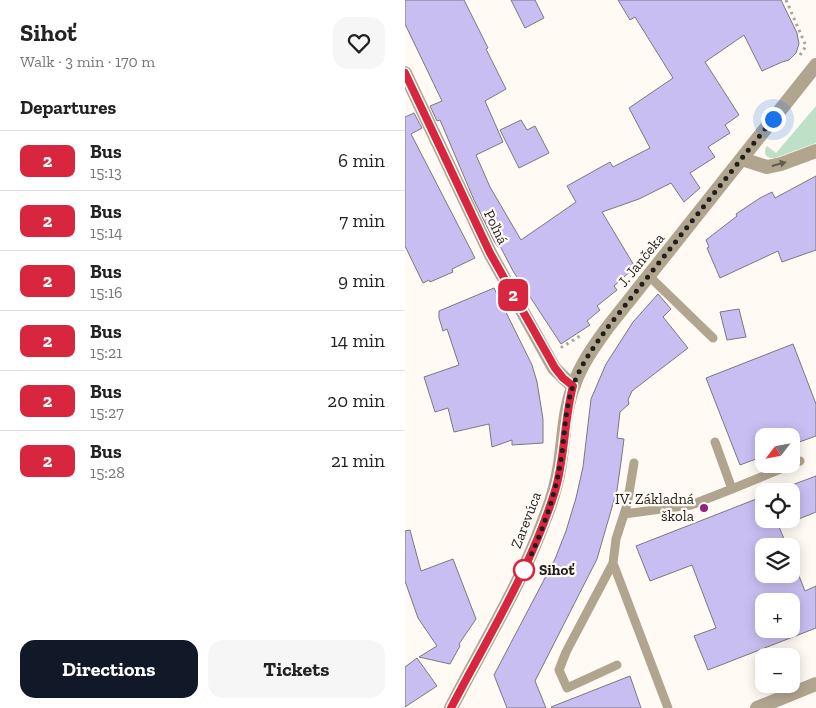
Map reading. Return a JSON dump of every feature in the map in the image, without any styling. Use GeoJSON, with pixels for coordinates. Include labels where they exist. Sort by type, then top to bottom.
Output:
{"type":"FeatureCollection","features":[{"type":"Feature","properties":{"kind":"street","name":"J. Jančeka"},"geometry":{"type":"LineString","coordinates":[[573,386],[594,346],[816,65]]}},
{"type":"Feature","properties":{"kind":"street","name":"Poľná"},"geometry":{"type":"LineString","coordinates":[[405,73],[490,253],[555,368],[573,386]]}},
{"type":"Feature","properties":{"kind":"street"},"geometry":{"type":"LineString","coordinates":[[742,159],[767,167],[816,151]]}},
{"type":"Feature","properties":{"kind":"street","name":"Zarevúca"},"geometry":{"type":"LineString","coordinates":[[451,708],[525,568],[546,518],[560,465],[568,405],[573,386]]}},
{"type":"Feature","properties":{"kind":"street"},"geometry":{"type":"LineString","coordinates":[[757,708],[816,684]]}},
{"type":"Feature","properties":{"kind":"lane"},"geometry":{"type":"LineString","coordinates":[[649,276],[713,338]]}},
{"type":"Feature","properties":{"kind":"lane"},"geometry":{"type":"LineString","coordinates":[[715,442],[732,489]]}},
{"type":"Feature","properties":{"kind":"lane"},"geometry":{"type":"LineString","coordinates":[[617,665],[567,688],[559,670],[566,652],[613,563],[616,539],[627,505],[634,463]]}},
{"type":"Feature","properties":{"kind":"lane"},"geometry":{"type":"LineString","coordinates":[[624,514],[691,505],[771,473]]}},
{"type":"Feature","properties":{"kind":"lane"},"geometry":{"type":"LineString","coordinates":[[613,563],[668,708]]}},
{"type":"Feature","properties":{"kind":"path"},"geometry":{"type":"LineString","coordinates":[[786,0],[799,29]]}},
{"type":"Feature","properties":{"kind":"green space"},"geometry":{"type":"Polygon","coordinates":[[[816,106],[816,143],[775,158],[766,156],[765,149],[767,146],[776,153],[816,106]]]}},
{"type":"Feature","properties":{"kind":"building"},"geometry":{"type":"Polygon","coordinates":[[[405,0],[464,0],[488,48],[486,49],[506,89],[485,101],[503,142],[476,155],[490,187],[521,240],[576,202],[567,186],[610,162],[613,167],[650,148],[629,108],[673,78],[635,17],[630,20],[618,0],[781,0],[797,33],[799,44],[796,53],[789,60],[762,71],[744,35],[705,62],[739,115],[725,125],[730,133],[708,147],[715,157],[690,173],[700,188],[684,202],[671,183],[639,199],[602,212],[635,267],[614,286],[617,290],[597,306],[600,310],[587,321],[590,325],[561,344],[513,271],[500,246],[498,247],[494,241],[474,200],[440,120],[437,121],[430,106],[442,101],[405,24],[405,0]]]}},
{"type":"Feature","properties":{"kind":"building"},"geometry":{"type":"Polygon","coordinates":[[[511,0],[535,0],[544,18],[525,28],[511,0]]]}},
{"type":"Feature","properties":{"kind":"building"},"geometry":{"type":"Polygon","coordinates":[[[414,113],[422,128],[411,134],[475,258],[452,269],[453,272],[423,283],[405,246],[405,117],[414,113]]]}},
{"type":"Feature","properties":{"kind":"building"},"geometry":{"type":"Polygon","coordinates":[[[521,120],[527,130],[535,126],[549,153],[519,168],[500,130],[521,120]]]}},
{"type":"Feature","properties":{"kind":"building"},"geometry":{"type":"Polygon","coordinates":[[[816,176],[816,250],[782,262],[778,251],[720,278],[707,248],[709,247],[706,240],[737,216],[736,214],[760,198],[772,192],[775,198],[816,176]]]}},
{"type":"Feature","properties":{"kind":"building"},"geometry":{"type":"Polygon","coordinates":[[[494,288],[532,365],[537,382],[543,419],[543,443],[512,445],[512,440],[492,447],[489,424],[454,432],[448,408],[435,412],[424,377],[459,365],[447,329],[443,331],[439,311],[494,288]]]}},
{"type":"Feature","properties":{"kind":"building"},"geometry":{"type":"Polygon","coordinates":[[[658,294],[671,309],[663,317],[688,348],[632,391],[628,400],[629,404],[620,412],[617,438],[624,439],[617,490],[597,559],[535,681],[546,708],[507,708],[494,675],[555,559],[566,531],[583,467],[591,399],[606,364],[633,322],[658,294]]]}},
{"type":"Feature","properties":{"kind":"building"},"geometry":{"type":"Polygon","coordinates":[[[739,309],[746,337],[727,340],[720,312],[739,309]]]}},
{"type":"Feature","properties":{"kind":"building"},"geometry":{"type":"Polygon","coordinates":[[[793,344],[816,404],[816,436],[800,442],[800,428],[755,428],[755,459],[740,465],[706,378],[793,344]]]}},
{"type":"Feature","properties":{"kind":"building"},"geometry":{"type":"Polygon","coordinates":[[[816,476],[816,512],[800,518],[800,483],[797,483],[816,476]]]}},
{"type":"Feature","properties":{"kind":"building"},"geometry":{"type":"Polygon","coordinates":[[[755,500],[755,528],[779,528],[784,538],[755,538],[755,583],[800,583],[800,578],[805,591],[816,586],[816,628],[800,634],[800,593],[755,593],[755,638],[790,638],[765,648],[755,648],[755,652],[708,670],[694,636],[716,628],[692,565],[650,581],[636,546],[755,500]]]}},
{"type":"Feature","properties":{"kind":"building"},"geometry":{"type":"Polygon","coordinates":[[[410,530],[421,571],[453,559],[476,619],[459,644],[460,646],[450,664],[419,657],[437,646],[418,618],[405,581],[405,531],[410,530]]]}},
{"type":"Feature","properties":{"kind":"building"},"geometry":{"type":"Polygon","coordinates":[[[417,658],[437,686],[405,707],[405,667],[417,658]]]}},
{"type":"Feature","properties":{"kind":"building"},"geometry":{"type":"Polygon","coordinates":[[[630,676],[641,708],[551,707],[630,676]]]}},
{"type":"Feature","properties":{"kind":"bus line","name":"2"},"geometry":{"type":"LineString","coordinates":[[405,73],[490,253],[555,368],[573,386],[568,405],[560,465],[546,518],[532,554],[451,708]]}},
{"type":"Feature","properties":{"kind":"place","name":"IV. Základná škola"},"geometry":{"type":"Point","coordinates":[704,508]}},
{"type":"Feature","properties":{"kind":"place","name":"Sihoť"},"geometry":{"type":"Point","coordinates":[524,570]}},
{"type":"Feature","properties":{"kind":"route"},"geometry":{"type":"LineString","coordinates":[[524,570],[546,518],[555,489],[568,405],[573,386],[582,366],[608,327],[773,119]]}}]}
